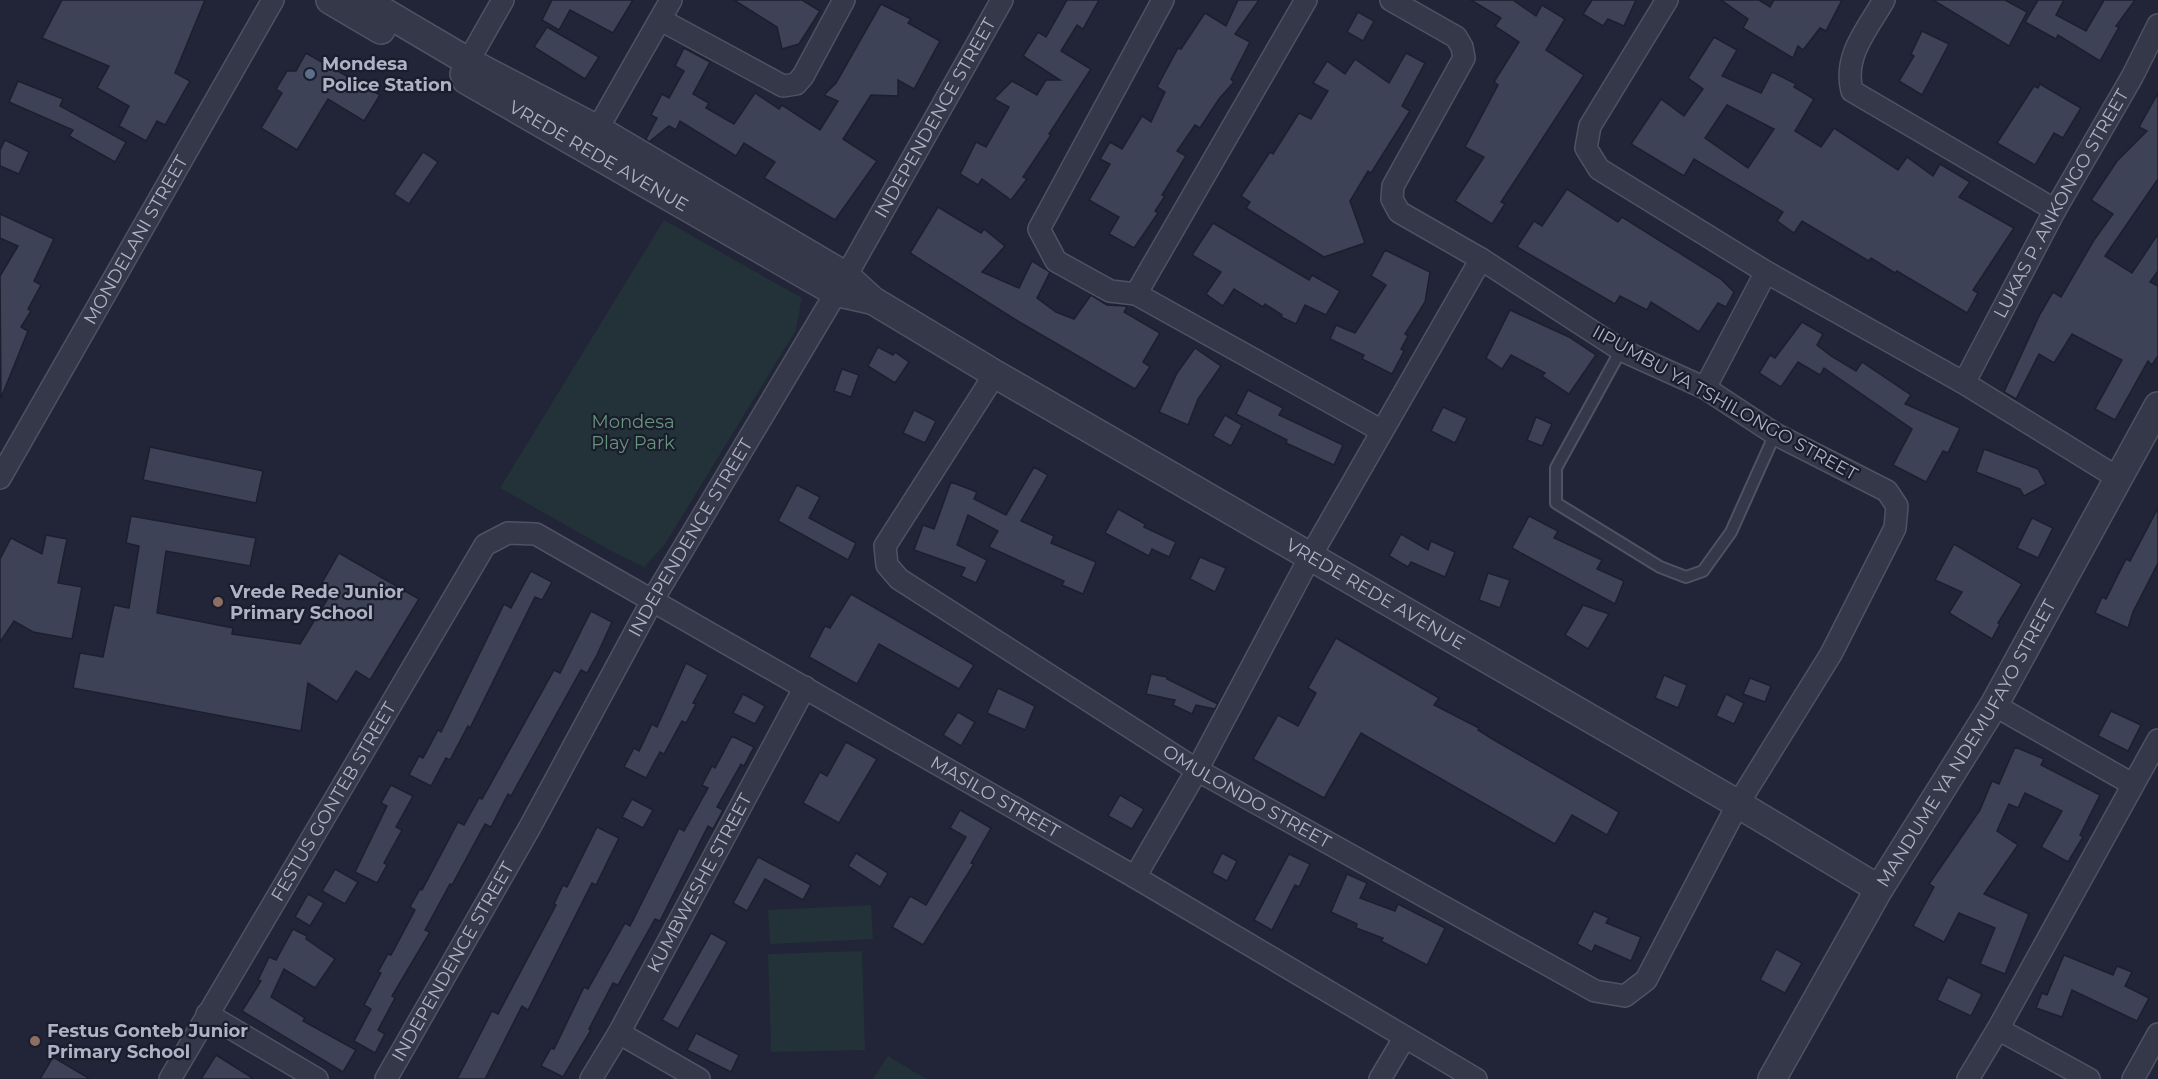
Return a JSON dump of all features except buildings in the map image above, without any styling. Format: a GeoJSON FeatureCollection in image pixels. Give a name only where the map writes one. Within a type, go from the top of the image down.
{"type":"FeatureCollection","features":[{"type":"Feature","properties":{"kind":"street","name":"MONDELANI STREET"},"geometry":{"type":"LineString","coordinates":[[0,478],[273,0]]}},
{"type":"Feature","properties":{"kind":"street","name":"VREDE REDE AVENUE"},"geometry":{"type":"LineString","coordinates":[[330,0],[592,138],[1738,804],[1879,889]]}},
{"type":"Feature","properties":{"kind":"street","name":"VREDE REDE AVENUE"},"geometry":{"type":"LineString","coordinates":[[364,0],[464,69]]}},
{"type":"Feature","properties":{"kind":"street"},"geometry":{"type":"LineString","coordinates":[[464,69],[503,0]]}},
{"type":"Feature","properties":{"kind":"street"},"geometry":{"type":"LineString","coordinates":[[592,138],[671,0]]}},
{"type":"Feature","properties":{"kind":"street"},"geometry":{"type":"LineString","coordinates":[[661,20],[783,86],[796,84],[803,76],[844,0]]}},
{"type":"Feature","properties":{"kind":"street","name":"INDEPENDENCE STREET"},"geometry":{"type":"LineString","coordinates":[[386,1079],[530,827],[652,601],[840,284],[1002,0]]}},
{"type":"Feature","properties":{"kind":"street"},"geometry":{"type":"LineString","coordinates":[[1163,0],[1039,229],[1056,261],[1110,291],[1136,294],[1382,431]]}},
{"type":"Feature","properties":{"kind":"street"},"geometry":{"type":"LineString","coordinates":[[1136,294],[1306,0]]}},
{"type":"Feature","properties":{"kind":"street","name":"IIPUMBU YA TSHILONGO STREET"},"geometry":{"type":"LineString","coordinates":[[1391,0],[1456,37],[1462,47],[1464,58],[1393,186],[1392,200],[1399,212],[1481,259],[1621,350],[1705,388],[1775,434],[1887,491],[1898,506],[1895,528],[1831,654],[1738,804]]}},
{"type":"Feature","properties":{"kind":"street"},"geometry":{"type":"LineString","coordinates":[[1668,0],[1590,126],[1586,148],[1599,169],[1766,272],[1964,383],[2118,478]]}},
{"type":"Feature","properties":{"kind":"street"},"geometry":{"type":"LineString","coordinates":[[1884,0],[1850,61],[1848,76],[1852,91],[2055,210]]}},
{"type":"Feature","properties":{"kind":"street","name":"LUKAS P. ANKONGO STREET"},"geometry":{"type":"LineString","coordinates":[[1964,383],[2055,210],[2132,77],[2158,25]]}},
{"type":"Feature","properties":{"kind":"street"},"geometry":{"type":"LineString","coordinates":[[1135,877],[1197,770],[1310,556],[1481,259]]}},
{"type":"Feature","properties":{"kind":"street"},"geometry":{"type":"LineString","coordinates":[[1705,388],[1766,272]]}},
{"type":"Feature","properties":{"kind":"street","name":"OMULONDO STREET"},"geometry":{"type":"LineString","coordinates":[[995,374],[885,546],[887,565],[899,579],[1197,770],[1595,991],[1625,996],[1646,980],[1738,804]]}},
{"type":"Feature","properties":{"kind":"street","name":"MANDUME YA NDEMUFAYO STREET"},"geometry":{"type":"LineString","coordinates":[[1772,1079],[1879,889],[1994,705],[2158,406]]}},
{"type":"Feature","properties":{"kind":"street","name":"MASILO STREET"},"geometry":{"type":"LineString","coordinates":[[508,533],[536,534],[1135,877],[1476,1079]]}},
{"type":"Feature","properties":{"kind":"street","name":"FESTUS GONTEB STREET"},"geometry":{"type":"LineString","coordinates":[[170,1079],[486,545],[508,533]]}},
{"type":"Feature","properties":{"kind":"street","name":"KUMBWESHE STREET"},"geometry":{"type":"LineString","coordinates":[[591,1079],[620,1033],[805,687]]}},
{"type":"Feature","properties":{"kind":"street"},"geometry":{"type":"LineString","coordinates":[[1994,705],[2132,784]]}},
{"type":"Feature","properties":{"kind":"street"},"geometry":{"type":"LineString","coordinates":[[1968,1079],[2158,741]]}},
{"type":"Feature","properties":{"kind":"street"},"geometry":{"type":"LineString","coordinates":[[207,1014],[317,1079]]}},
{"type":"Feature","properties":{"kind":"street"},"geometry":{"type":"LineString","coordinates":[[1998,1029],[2089,1079]]}},
{"type":"Feature","properties":{"kind":"street"},"geometry":{"type":"LineString","coordinates":[[620,1033],[699,1079]]}},
{"type":"Feature","properties":{"kind":"street"},"geometry":{"type":"LineString","coordinates":[[2133,1079],[2158,1034]]}},
{"type":"Feature","properties":{"kind":"street"},"geometry":{"type":"LineString","coordinates":[[1380,1079],[1405,1037]]}},
{"type":"Feature","properties":{"kind":"lane"},"geometry":{"type":"LineString","coordinates":[[1621,350],[1556,468],[1556,503],[1660,567],[1686,577],[1703,571],[1731,532],[1775,434]]}},
{"type":"Feature","properties":{"kind":"green space","name":"Mondesa Play Park"},"geometry":{"type":"Polygon","coordinates":[[[664,220],[802,298],[796,330],[665,544],[644,567],[500,488],[664,220]]]}},
{"type":"Feature","properties":{"kind":"green space"},"geometry":{"type":"Polygon","coordinates":[[[871,905],[873,939],[770,944],[768,910],[871,905]]]}},
{"type":"Feature","properties":{"kind":"green space"},"geometry":{"type":"Polygon","coordinates":[[[862,951],[865,1050],[771,1052],[768,954],[862,951]]]}},
{"type":"Feature","properties":{"kind":"green space"},"geometry":{"type":"Polygon","coordinates":[[[888,1056],[926,1079],[873,1079],[888,1056]]]}},
{"type":"Feature","properties":{"kind":"place","name":"Mondesa Police Station"},"geometry":{"type":"Point","coordinates":[310,74]}},
{"type":"Feature","properties":{"kind":"place","name":"Vrede Rede Junior Primary School"},"geometry":{"type":"Point","coordinates":[218,602]}},
{"type":"Feature","properties":{"kind":"place","name":"Festus Gonteb Junior Primary School"},"geometry":{"type":"Point","coordinates":[35,1041]}}]}
